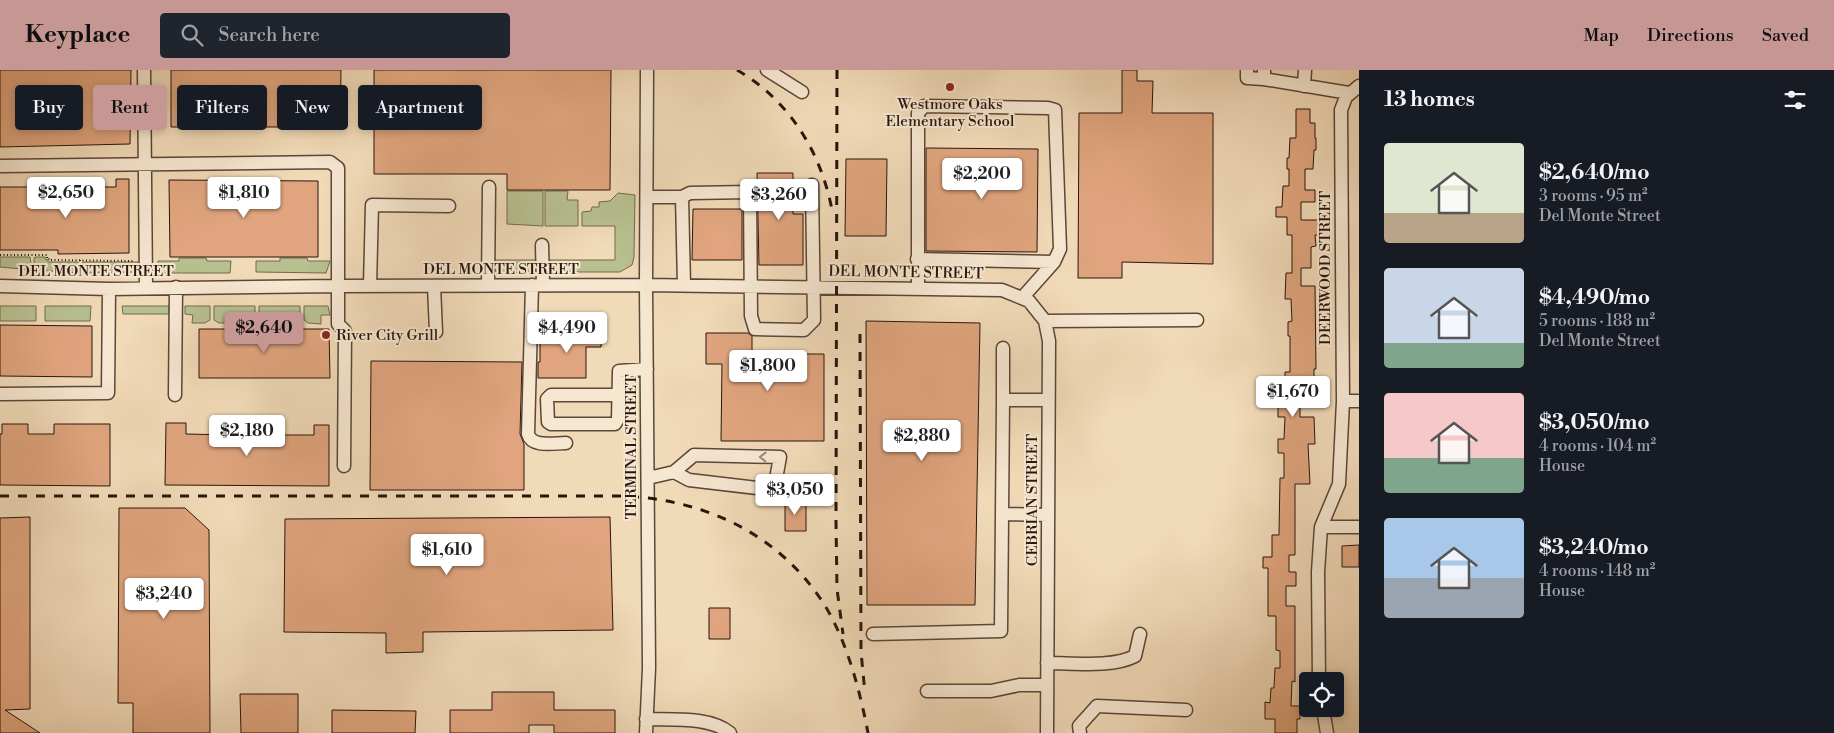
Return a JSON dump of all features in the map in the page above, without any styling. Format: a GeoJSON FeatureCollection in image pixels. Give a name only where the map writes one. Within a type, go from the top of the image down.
{"type":"FeatureCollection","features":[{"type":"Feature","properties":{"kind":"street"},"geometry":{"type":"LineString","coordinates":[[144,70],[146,288]]}},
{"type":"Feature","properties":{"kind":"street","name":"TERMINAL STREET"},"geometry":{"type":"LineString","coordinates":[[646,733],[649,668],[646,285],[647,70]]}},
{"type":"Feature","properties":{"kind":"street"},"geometry":{"type":"LineString","coordinates":[[767,70],[802,92]]}},
{"type":"Feature","properties":{"kind":"street"},"geometry":{"type":"LineString","coordinates":[[1247,70],[1247,78],[1264,74],[1304,86],[1354,89]]}},
{"type":"Feature","properties":{"kind":"street"},"geometry":{"type":"LineString","coordinates":[[1304,86],[1305,70]]}},
{"type":"Feature","properties":{"kind":"street","name":"DEERWOOD STREET"},"geometry":{"type":"LineString","coordinates":[[1318,672],[1318,572],[1321,527],[1339,484],[1343,401],[1341,110],[1342,104],[1354,89]]}},
{"type":"Feature","properties":{"kind":"street"},"geometry":{"type":"LineString","coordinates":[[918,289],[918,113],[924,106],[1048,108],[1055,110],[1060,250],[1054,262],[1022,298]]}},
{"type":"Feature","properties":{"kind":"street"},"geometry":{"type":"LineString","coordinates":[[0,166],[330,162],[338,168],[338,324],[345,331],[344,466]]}},
{"type":"Feature","properties":{"kind":"street"},"geometry":{"type":"LineString","coordinates":[[646,197],[682,197],[690,193],[750,192],[751,316],[755,330],[804,330],[814,320],[812,185]]}},
{"type":"Feature","properties":{"kind":"street"},"geometry":{"type":"LineString","coordinates":[[488,285],[489,187]]}},
{"type":"Feature","properties":{"kind":"street"},"geometry":{"type":"LineString","coordinates":[[682,197],[684,285]]}},
{"type":"Feature","properties":{"kind":"street"},"geometry":{"type":"LineString","coordinates":[[370,286],[372,205],[449,206]]}},
{"type":"Feature","properties":{"kind":"street"},"geometry":{"type":"LineString","coordinates":[[542,245],[537,285],[528,434],[529,439],[535,443],[566,443]]}},
{"type":"Feature","properties":{"kind":"street"},"geometry":{"type":"LineString","coordinates":[[917,259],[1054,262]]}},
{"type":"Feature","properties":{"kind":"street","name":"DEL MONTE STREET"},"geometry":{"type":"LineString","coordinates":[[0,286],[110,289],[176,287],[684,285],[1002,290]]}},
{"type":"Feature","properties":{"kind":"street"},"geometry":{"type":"LineString","coordinates":[[434,286],[436,332]]}},
{"type":"Feature","properties":{"kind":"street"},"geometry":{"type":"LineString","coordinates":[[175,395],[176,287]]}},
{"type":"Feature","properties":{"kind":"street"},"geometry":{"type":"LineString","coordinates":[[0,394],[108,393],[110,289]]}},
{"type":"Feature","properties":{"kind":"street","name":"CEBRIAN STREET"},"geometry":{"type":"LineString","coordinates":[[1002,290],[1029,301],[1045,321],[1049,341],[1047,733]]}},
{"type":"Feature","properties":{"kind":"street"},"geometry":{"type":"LineString","coordinates":[[1045,321],[1196,320]]}},
{"type":"Feature","properties":{"kind":"street"},"geometry":{"type":"LineString","coordinates":[[873,634],[1001,631],[1003,348]]}},
{"type":"Feature","properties":{"kind":"street"},"geometry":{"type":"LineString","coordinates":[[618,395],[551,395],[548,399],[548,422],[550,424],[615,424],[618,419],[619,371],[647,370]]}},
{"type":"Feature","properties":{"kind":"street"},"geometry":{"type":"LineString","coordinates":[[1003,400],[1048,400]]}},
{"type":"Feature","properties":{"kind":"street"},"geometry":{"type":"LineString","coordinates":[[1343,401],[1359,401]]}},
{"type":"Feature","properties":{"kind":"street"},"geometry":{"type":"LineString","coordinates":[[648,478],[674,472],[694,455],[780,457],[774,490],[689,480],[674,472]]}},
{"type":"Feature","properties":{"kind":"street"},"geometry":{"type":"LineString","coordinates":[[1002,514],[1048,515]]}},
{"type":"Feature","properties":{"kind":"street"},"geometry":{"type":"LineString","coordinates":[[1321,527],[1359,526]]}},
{"type":"Feature","properties":{"kind":"street"},"geometry":{"type":"LineString","coordinates":[[1047,663],[1125,661],[1136,656],[1140,634]]}},
{"type":"Feature","properties":{"kind":"street"},"geometry":{"type":"LineString","coordinates":[[927,691],[991,691],[1019,685],[1047,684]]}},
{"type":"Feature","properties":{"kind":"street"},"geometry":{"type":"LineString","coordinates":[[1080,733],[1079,726],[1097,706],[1186,710]]}},
{"type":"Feature","properties":{"kind":"street"},"geometry":{"type":"LineString","coordinates":[[1324,717],[1327,733]]}},
{"type":"Feature","properties":{"kind":"street"},"geometry":{"type":"LineString","coordinates":[[646,720],[694,721],[724,731]]}},
{"type":"Feature","properties":{"kind":"path"},"geometry":{"type":"LineString","coordinates":[[0,255],[47,256],[46,258],[50,258],[50,260],[138,261]]}},
{"type":"Feature","properties":{"kind":"path"},"geometry":{"type":"LineString","coordinates":[[80,260],[80,272]]}},
{"type":"Feature","properties":{"kind":"green space"},"geometry":{"type":"Polygon","coordinates":[[[507,191],[543,191],[543,226],[507,224],[507,191]]]}},
{"type":"Feature","properties":{"kind":"green space"},"geometry":{"type":"Polygon","coordinates":[[[545,191],[568,191],[567,200],[578,200],[578,226],[545,226],[545,191]]]}},
{"type":"Feature","properties":{"kind":"green space"},"geometry":{"type":"Polygon","coordinates":[[[618,193],[635,195],[634,257],[632,265],[620,272],[551,272],[550,260],[615,260],[615,226],[582,226],[582,212],[591,211],[592,207],[599,207],[599,202],[610,201],[618,193]]]}},
{"type":"Feature","properties":{"kind":"green space"},"geometry":{"type":"Polygon","coordinates":[[[0,257],[30,257],[32,270],[0,267],[0,257]]]}},
{"type":"Feature","properties":{"kind":"green space"},"geometry":{"type":"Polygon","coordinates":[[[35,257],[45,257],[48,262],[78,262],[80,273],[34,270],[35,257]]]}},
{"type":"Feature","properties":{"kind":"green space"},"geometry":{"type":"Polygon","coordinates":[[[179,258],[206,258],[207,261],[231,261],[230,273],[159,273],[158,261],[179,261],[179,258]]]}},
{"type":"Feature","properties":{"kind":"green space"},"geometry":{"type":"Polygon","coordinates":[[[280,258],[307,258],[308,261],[330,261],[326,273],[256,272],[256,261],[280,261],[280,258]]]}},
{"type":"Feature","properties":{"kind":"green space"},"geometry":{"type":"Polygon","coordinates":[[[494,260],[536,260],[535,272],[494,273],[494,260]]]}},
{"type":"Feature","properties":{"kind":"green space"},"geometry":{"type":"Polygon","coordinates":[[[83,262],[138,262],[136,272],[82,273],[83,262]]]}},
{"type":"Feature","properties":{"kind":"green space"},"geometry":{"type":"Polygon","coordinates":[[[0,306],[36,306],[36,321],[0,321],[0,306]]]}},
{"type":"Feature","properties":{"kind":"green space"},"geometry":{"type":"Polygon","coordinates":[[[45,306],[91,306],[90,321],[45,321],[45,306]]]}},
{"type":"Feature","properties":{"kind":"green space"},"geometry":{"type":"Polygon","coordinates":[[[122,306],[169,306],[169,314],[123,314],[122,306]]]}},
{"type":"Feature","properties":{"kind":"green space"},"geometry":{"type":"Polygon","coordinates":[[[185,306],[210,306],[210,320],[205,323],[192,323],[193,315],[185,314],[185,306]]]}},
{"type":"Feature","properties":{"kind":"green space"},"geometry":{"type":"Polygon","coordinates":[[[214,306],[255,306],[255,320],[251,323],[219,323],[214,320],[214,306]]]}},
{"type":"Feature","properties":{"kind":"green space"},"geometry":{"type":"Polygon","coordinates":[[[259,306],[300,306],[300,320],[295,323],[263,323],[259,321],[259,306]]]}},
{"type":"Feature","properties":{"kind":"green space"},"geometry":{"type":"Polygon","coordinates":[[[304,306],[328,306],[330,315],[321,315],[321,324],[308,323],[304,320],[304,306]]]}},
{"type":"Feature","properties":{"kind":"building"},"geometry":{"type":"Polygon","coordinates":[[[0,70],[131,70],[131,85],[93,85],[93,130],[130,130],[130,144],[0,147],[0,70]]]}},
{"type":"Feature","properties":{"kind":"building"},"geometry":{"type":"Polygon","coordinates":[[[171,70],[341,70],[341,85],[277,85],[277,127],[267,127],[267,85],[177,85],[177,127],[171,127],[171,70]]]}},
{"type":"Feature","properties":{"kind":"building"},"geometry":{"type":"Polygon","coordinates":[[[374,70],[611,70],[610,190],[507,190],[507,174],[374,174],[374,130],[482,130],[482,85],[374,85],[374,70]]]}},
{"type":"Feature","properties":{"kind":"building"},"geometry":{"type":"Polygon","coordinates":[[[1122,70],[1137,70],[1137,81],[1153,81],[1152,113],[1213,113],[1213,264],[1122,262],[1122,278],[1078,278],[1079,113],[1122,113],[1122,70]]]}},
{"type":"Feature","properties":{"kind":"building"},"geometry":{"type":"Polygon","coordinates":[[[1296,109],[1310,109],[1310,123],[1315,123],[1316,150],[1314,150],[1313,169],[1305,169],[1305,190],[1315,190],[1315,202],[1301,202],[1301,220],[1318,220],[1318,235],[1315,235],[1316,246],[1311,247],[1311,268],[1301,268],[1301,286],[1315,286],[1316,369],[1314,369],[1314,387],[1304,388],[1304,400],[1300,400],[1300,417],[1314,417],[1315,444],[1308,444],[1310,484],[1295,484],[1295,555],[1289,555],[1289,572],[1296,572],[1296,586],[1286,586],[1286,606],[1295,606],[1295,682],[1292,681],[1291,706],[1299,706],[1300,719],[1297,719],[1297,733],[1275,733],[1275,719],[1265,719],[1265,702],[1270,703],[1271,688],[1274,688],[1275,668],[1280,668],[1280,651],[1276,650],[1276,616],[1268,616],[1268,568],[1263,568],[1263,557],[1272,557],[1272,535],[1279,535],[1280,478],[1284,478],[1284,453],[1278,453],[1278,439],[1284,439],[1285,417],[1278,417],[1278,399],[1275,399],[1276,388],[1285,388],[1285,372],[1290,372],[1288,322],[1292,321],[1291,299],[1285,299],[1286,273],[1292,273],[1292,235],[1287,235],[1287,217],[1276,217],[1276,207],[1282,207],[1283,186],[1289,186],[1287,158],[1289,158],[1290,138],[1296,138],[1296,109]]]}},
{"type":"Feature","properties":{"kind":"building"},"geometry":{"type":"Polygon","coordinates":[[[926,148],[1038,149],[1037,252],[926,251],[926,148]]]}},
{"type":"Feature","properties":{"kind":"building"},"geometry":{"type":"Polygon","coordinates":[[[846,159],[887,159],[886,236],[845,236],[846,159]]]}},
{"type":"Feature","properties":{"kind":"building"},"geometry":{"type":"Polygon","coordinates":[[[757,173],[793,173],[793,214],[803,214],[803,265],[759,265],[757,173]]]}},
{"type":"Feature","properties":{"kind":"building"},"geometry":{"type":"Polygon","coordinates":[[[116,179],[129,179],[129,253],[58,254],[58,250],[0,250],[0,187],[116,187],[116,179]]]}},
{"type":"Feature","properties":{"kind":"building"},"geometry":{"type":"Polygon","coordinates":[[[169,180],[318,181],[318,257],[170,257],[169,180]]]}},
{"type":"Feature","properties":{"kind":"building"},"geometry":{"type":"Polygon","coordinates":[[[693,209],[742,209],[742,260],[692,260],[693,209]]]}},
{"type":"Feature","properties":{"kind":"building"},"geometry":{"type":"Polygon","coordinates":[[[866,321],[980,323],[975,605],[867,605],[866,321]]]}},
{"type":"Feature","properties":{"kind":"building"},"geometry":{"type":"Polygon","coordinates":[[[0,325],[92,326],[92,377],[0,376],[0,325]]]}},
{"type":"Feature","properties":{"kind":"building"},"geometry":{"type":"Polygon","coordinates":[[[581,327],[602,327],[601,347],[586,347],[586,378],[538,378],[540,337],[581,337],[581,327]]]}},
{"type":"Feature","properties":{"kind":"building"},"geometry":{"type":"Polygon","coordinates":[[[199,329],[329,329],[330,378],[199,378],[199,329]]]}},
{"type":"Feature","properties":{"kind":"building"},"geometry":{"type":"Polygon","coordinates":[[[706,333],[748,333],[752,336],[752,354],[824,354],[824,441],[721,441],[722,364],[706,364],[706,333]]]}},
{"type":"Feature","properties":{"kind":"building"},"geometry":{"type":"Polygon","coordinates":[[[371,361],[522,362],[520,434],[524,444],[524,490],[370,490],[371,361]]]}},
{"type":"Feature","properties":{"kind":"building"},"geometry":{"type":"Polygon","coordinates":[[[166,423],[186,423],[186,434],[231,435],[231,424],[272,424],[272,435],[314,435],[314,425],[329,425],[329,486],[165,485],[166,423]]]}},
{"type":"Feature","properties":{"kind":"building"},"geometry":{"type":"Polygon","coordinates":[[[2,424],[28,424],[28,434],[54,434],[54,424],[110,424],[110,486],[0,485],[0,434],[2,434],[2,424]]]}},
{"type":"Feature","properties":{"kind":"building"},"geometry":{"type":"Polygon","coordinates":[[[785,500],[806,500],[806,531],[785,531],[785,500]]]}},
{"type":"Feature","properties":{"kind":"building"},"geometry":{"type":"Polygon","coordinates":[[[119,508],[185,508],[209,530],[210,733],[133,733],[133,703],[118,703],[119,508]]]}},
{"type":"Feature","properties":{"kind":"building"},"geometry":{"type":"Polygon","coordinates":[[[30,517],[30,709],[5,710],[40,733],[0,733],[0,518],[30,517]]]}},
{"type":"Feature","properties":{"kind":"building"},"geometry":{"type":"Polygon","coordinates":[[[610,517],[613,630],[423,632],[423,652],[386,653],[386,633],[284,632],[285,519],[610,517]]]}},
{"type":"Feature","properties":{"kind":"building"},"geometry":{"type":"Polygon","coordinates":[[[1359,545],[1359,567],[1342,567],[1342,546],[1359,545]]]}},
{"type":"Feature","properties":{"kind":"building"},"geometry":{"type":"Polygon","coordinates":[[[709,608],[730,608],[730,639],[709,639],[709,608]]]}},
{"type":"Feature","properties":{"kind":"building"},"geometry":{"type":"Polygon","coordinates":[[[492,692],[554,692],[554,710],[615,710],[615,733],[554,733],[554,725],[529,725],[529,733],[450,733],[450,710],[492,710],[492,692]]]}},
{"type":"Feature","properties":{"kind":"building"},"geometry":{"type":"Polygon","coordinates":[[[240,694],[298,694],[298,733],[241,733],[240,694]]]}},
{"type":"Feature","properties":{"kind":"building"},"geometry":{"type":"Polygon","coordinates":[[[332,710],[416,711],[415,733],[332,733],[332,710]]]}},
{"type":"Feature","properties":{"kind":"railway"},"geometry":{"type":"LineString","coordinates":[[737,70],[756,82],[772,96],[800,129],[820,168],[832,210]]}},
{"type":"Feature","properties":{"kind":"railway"},"geometry":{"type":"LineString","coordinates":[[837,70],[836,522],[837,589],[843,634]]}},
{"type":"Feature","properties":{"kind":"railway"},"geometry":{"type":"LineString","coordinates":[[860,334],[861,652],[865,693]]}},
{"type":"Feature","properties":{"kind":"railway"},"geometry":{"type":"LineString","coordinates":[[0,496],[621,496],[681,504],[736,524],[761,539],[785,558],[805,579],[824,604],[846,650],[857,683],[868,733]]}},
{"type":"Feature","properties":{"kind":"place","name":"Westmore Oaks Elementary School"},"geometry":{"type":"Point","coordinates":[950,87]}},
{"type":"Feature","properties":{"kind":"place","name":"River City Grill"},"geometry":{"type":"Point","coordinates":[326,335]}}]}
